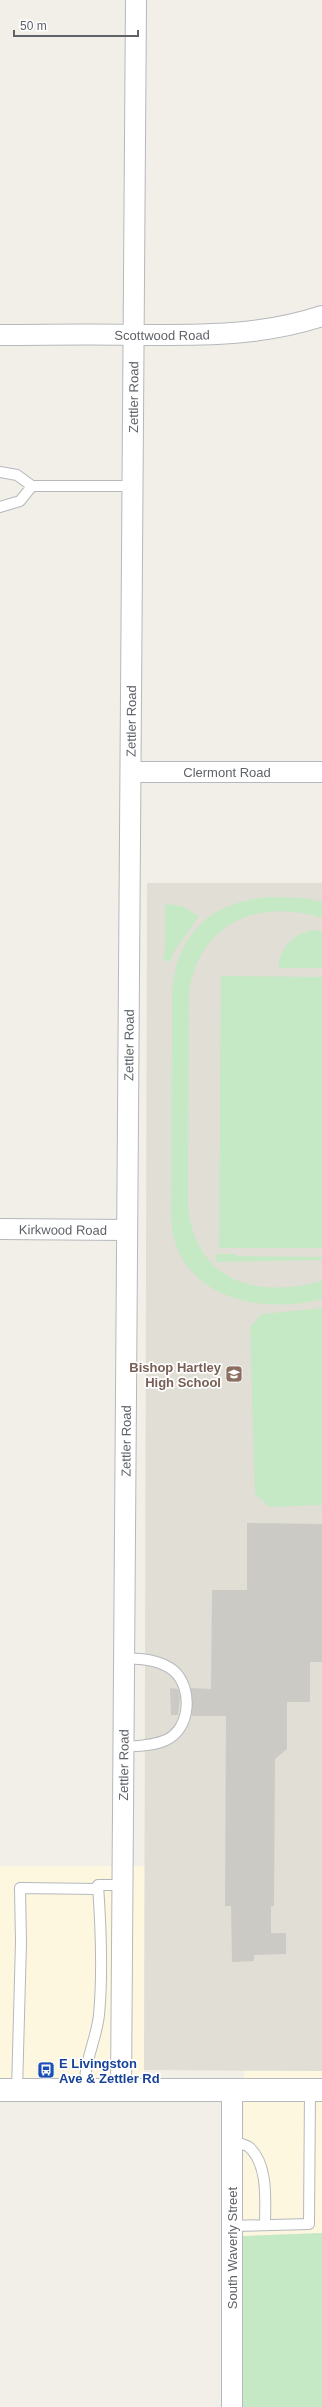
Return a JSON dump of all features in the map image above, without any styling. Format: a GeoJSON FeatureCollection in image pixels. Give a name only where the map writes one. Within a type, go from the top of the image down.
{"type":"FeatureCollection","features":[{"type":"Feature","properties":{"kind":"main road"},"geometry":{"type":"LineString","coordinates":[[9,2090],[316,2090]]}},
{"type":"Feature","properties":{"kind":"street","name":"Zettler Road"},"geometry":{"type":"LineString","coordinates":[[121,2090],[136,0]]}},
{"type":"Feature","properties":{"kind":"street","name":"Scottwood Road"},"geometry":{"type":"LineString","coordinates":[[0,335],[204,336],[241,334],[279,328],[322,316]]}},
{"type":"Feature","properties":{"kind":"street","name":"Clermont Road"},"geometry":{"type":"LineString","coordinates":[[131,772],[322,772]]}},
{"type":"Feature","properties":{"kind":"street","name":"Kirkwood Road"},"geometry":{"type":"LineString","coordinates":[[0,1229],[127,1230]]}},
{"type":"Feature","properties":{"kind":"street","name":"South Waverly Street"},"geometry":{"type":"LineString","coordinates":[[232,2090],[232,2407]]}},
{"type":"Feature","properties":{"kind":"lane"},"geometry":{"type":"LineString","coordinates":[[0,472],[17,475],[32,486],[133,486]]}},
{"type":"Feature","properties":{"kind":"lane"},"geometry":{"type":"LineString","coordinates":[[0,507],[20,501],[32,486]]}},
{"type":"Feature","properties":{"kind":"lane"},"geometry":{"type":"LineString","coordinates":[[123,1747],[167,1740],[184,1721],[187,1707],[185,1688],[174,1671],[151,1660],[124,1658]]}},
{"type":"Feature","properties":{"kind":"lane"},"geometry":{"type":"LineString","coordinates":[[85,2090],[85,2071],[98,2016],[100,1991],[98,1885],[122,1885]]}},
{"type":"Feature","properties":{"kind":"lane"},"geometry":{"type":"LineString","coordinates":[[9,2090],[21,1950],[20,1888],[98,1889]]}},
{"type":"Feature","properties":{"kind":"lane"},"geometry":{"type":"LineString","coordinates":[[232,2226],[309,2224],[316,2090]]}},
{"type":"Feature","properties":{"kind":"lane"},"geometry":{"type":"LineString","coordinates":[[232,2141],[249,2147],[257,2157],[263,2175],[266,2225]]}},
{"type":"Feature","properties":{"kind":"shaded area","name":"Bishop Hartley High School"},"geometry":{"type":"Polygon","coordinates":[[[147,883],[322,883],[322,2071],[144,2070],[147,883]]]}},
{"type":"Feature","properties":{"kind":"shaded area"},"geometry":{"type":"Polygon","coordinates":[[[0,1866],[145,1866],[143,2092],[0,2091],[0,1866]]]}},
{"type":"Feature","properties":{"kind":"shaded area"},"geometry":{"type":"Polygon","coordinates":[[[244,2071],[322,2071],[322,2233],[243,2236],[244,2071]]]}},
{"type":"Feature","properties":{"kind":"green space"},"geometry":{"type":"Polygon","coordinates":[[[270,897],[303,898],[322,902],[322,918],[298,913],[275,911],[254,915],[235,922],[218,933],[205,949],[195,970],[189,994],[188,1206],[193,1232],[203,1252],[217,1268],[233,1279],[253,1285],[274,1288],[298,1286],[322,1281],[322,1299],[297,1304],[272,1304],[247,1301],[224,1294],[203,1282],[187,1266],[176,1244],[171,1217],[172,994],[175,973],[181,954],[189,938],[200,924],[214,914],[230,906],[249,900],[270,897]]]}},
{"type":"Feature","properties":{"kind":"green space"},"geometry":{"type":"Polygon","coordinates":[[[165,904],[182,906],[199,916],[173,953],[170,962],[163,959],[165,951],[165,904]]]}},
{"type":"Feature","properties":{"kind":"green space"},"geometry":{"type":"Polygon","coordinates":[[[314,930],[322,931],[322,968],[278,968],[282,954],[289,943],[294,938],[314,930]]]}},
{"type":"Feature","properties":{"kind":"green space"},"geometry":{"type":"Polygon","coordinates":[[[221,976],[322,977],[322,1248],[219,1248],[221,976]]]}},
{"type":"Feature","properties":{"kind":"green space"},"geometry":{"type":"Polygon","coordinates":[[[216,1254],[236,1254],[236,1256],[322,1257],[322,1260],[216,1262],[216,1254]]]}},
{"type":"Feature","properties":{"kind":"green space"},"geometry":{"type":"Polygon","coordinates":[[[322,1308],[322,1505],[270,1507],[255,1494],[250,1327],[262,1314],[322,1308]]]}},
{"type":"Feature","properties":{"kind":"green space"},"geometry":{"type":"Polygon","coordinates":[[[322,2233],[322,2407],[241,2407],[243,2236],[322,2233]]]}},
{"type":"Feature","properties":{"kind":"building"},"geometry":{"type":"Polygon","coordinates":[[[247,1523],[322,1524],[322,1662],[310,1662],[310,1702],[287,1702],[287,1749],[275,1759],[274,1906],[271,1906],[271,1933],[286,1933],[286,1954],[254,1955],[254,1961],[232,1962],[231,1906],[225,1906],[226,1716],[192,1716],[191,1688],[211,1689],[212,1590],[247,1590],[247,1523]]]}},
{"type":"Feature","properties":{"kind":"building"},"geometry":{"type":"Polygon","coordinates":[[[170,1688],[178,1689],[180,1698],[178,1715],[171,1715],[170,1688]]]}},
{"type":"Feature","properties":{"kind":"place","name":"Bishop Hartley High School"},"geometry":{"type":"Point","coordinates":[234,1374]}},
{"type":"Feature","properties":{"kind":"place","name":"E Livingston Ave & Zettler Rd"},"geometry":{"type":"Point","coordinates":[46,2070]}}]}
